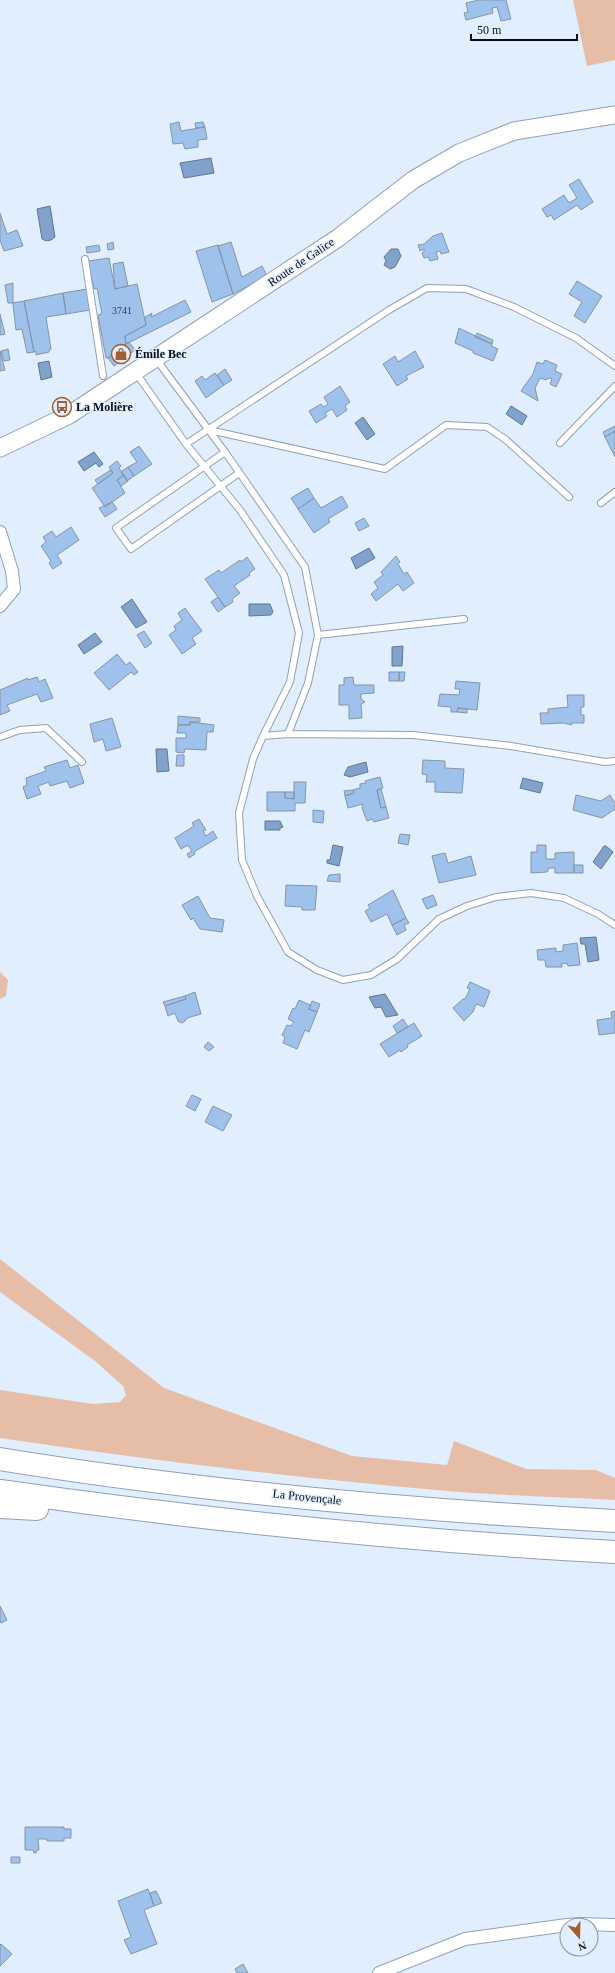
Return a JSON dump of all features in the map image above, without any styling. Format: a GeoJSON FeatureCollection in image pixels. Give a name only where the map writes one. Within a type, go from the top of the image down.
{"type":"FeatureCollection","features":[{"type":"Feature","properties":{"kind":"highway","name":"La Provençale"},"geometry":{"type":"LineString","coordinates":[[0,1459],[328,1500],[432,1509],[615,1521]]}},
{"type":"Feature","properties":{"kind":"highway"},"geometry":{"type":"LineString","coordinates":[[0,1491],[225,1520],[436,1540],[615,1552]]}},
{"type":"Feature","properties":{"kind":"highway"},"geometry":{"type":"LineString","coordinates":[[0,1507],[225,1520]]}},
{"type":"Feature","properties":{"kind":"main road","name":"Route de Galice"},"geometry":{"type":"LineString","coordinates":[[0,448],[69,415],[338,238],[413,180],[459,153],[514,131],[615,115]]}},
{"type":"Feature","properties":{"kind":"street"},"geometry":{"type":"LineString","coordinates":[[0,532],[12,571],[14,589],[0,606]]}},
{"type":"Feature","properties":{"kind":"street"},"geometry":{"type":"LineString","coordinates":[[599,1925],[615,1925]]}},
{"type":"Feature","properties":{"kind":"street"},"geometry":{"type":"LineString","coordinates":[[379,1973],[464,1939],[559,1926]]}},
{"type":"Feature","properties":{"kind":"lane"},"geometry":{"type":"LineString","coordinates":[[85,259],[103,376]]}},
{"type":"Feature","properties":{"kind":"lane"},"geometry":{"type":"LineString","coordinates":[[186,444],[389,310],[427,288],[466,289],[514,307],[576,338],[615,366]]}},
{"type":"Feature","properties":{"kind":"lane"},"geometry":{"type":"LineString","coordinates":[[155,357],[225,452],[305,567],[318,635],[308,683],[288,734]]}},
{"type":"Feature","properties":{"kind":"lane"},"geometry":{"type":"LineString","coordinates":[[135,371],[186,444],[240,510],[284,575],[299,633],[290,682],[253,759],[239,813],[242,860],[257,896],[288,952],[317,970],[343,980],[371,975],[397,959],[439,919],[468,906],[496,897],[531,893],[564,898],[598,914],[615,925]]}},
{"type":"Feature","properties":{"kind":"lane"},"geometry":{"type":"LineString","coordinates":[[560,443],[615,386]]}},
{"type":"Feature","properties":{"kind":"lane"},"geometry":{"type":"LineString","coordinates":[[209,430],[385,469],[446,425],[487,427],[505,439],[569,497]]}},
{"type":"Feature","properties":{"kind":"lane"},"geometry":{"type":"LineString","coordinates":[[225,452],[116,528],[131,550],[239,473]]}},
{"type":"Feature","properties":{"kind":"lane"},"geometry":{"type":"LineString","coordinates":[[601,503],[615,492]]}},
{"type":"Feature","properties":{"kind":"lane"},"geometry":{"type":"LineString","coordinates":[[318,635],[464,619]]}},
{"type":"Feature","properties":{"kind":"lane"},"geometry":{"type":"LineString","coordinates":[[0,737],[20,730],[46,728],[82,762]]}},
{"type":"Feature","properties":{"kind":"lane"},"geometry":{"type":"LineString","coordinates":[[263,736],[288,734],[412,735],[511,746],[606,762],[615,761]]}},
{"type":"Feature","properties":{"kind":"shaded area"},"geometry":{"type":"Polygon","coordinates":[[[573,0],[615,0],[615,60],[587,66],[573,0]]]}},
{"type":"Feature","properties":{"kind":"shaded area"},"geometry":{"type":"Polygon","coordinates":[[[0,972],[8,980],[6,996],[0,999],[0,972]]]}},
{"type":"Feature","properties":{"kind":"shaded area"},"geometry":{"type":"Polygon","coordinates":[[[0,1259],[164,1388],[352,1456],[447,1465],[454,1441],[526,1469],[596,1470],[615,1478],[615,1500],[479,1493],[402,1487],[172,1462],[0,1438],[0,1390],[93,1404],[120,1402],[126,1395],[123,1386],[95,1361],[0,1292],[0,1259]]]}},
{"type":"Feature","properties":{"kind":"water"},"geometry":{"type":"Polygon","coordinates":[[[211,158],[214,173],[184,178],[180,163],[211,158]]]}},
{"type":"Feature","properties":{"kind":"water"},"geometry":{"type":"Polygon","coordinates":[[[50,206],[55,237],[47,241],[42,239],[37,209],[50,206]]]}},
{"type":"Feature","properties":{"kind":"water"},"geometry":{"type":"Polygon","coordinates":[[[391,249],[398,249],[401,256],[395,267],[390,269],[384,265],[386,261],[384,257],[391,249]]]}},
{"type":"Feature","properties":{"kind":"water"},"geometry":{"type":"Polygon","coordinates":[[[49,361],[52,377],[41,380],[38,363],[49,361]]]}},
{"type":"Feature","properties":{"kind":"water"},"geometry":{"type":"Polygon","coordinates":[[[511,406],[527,416],[522,425],[506,414],[511,406]]]}},
{"type":"Feature","properties":{"kind":"water"},"geometry":{"type":"Polygon","coordinates":[[[363,417],[375,434],[367,440],[355,423],[363,417]]]}},
{"type":"Feature","properties":{"kind":"water"},"geometry":{"type":"Polygon","coordinates":[[[94,452],[103,464],[99,467],[96,463],[84,471],[78,462],[94,452]]]}},
{"type":"Feature","properties":{"kind":"water"},"geometry":{"type":"Polygon","coordinates":[[[369,548],[375,558],[356,569],[351,558],[369,548]]]}},
{"type":"Feature","properties":{"kind":"water"},"geometry":{"type":"Polygon","coordinates":[[[132,599],[147,622],[136,628],[121,607],[132,599]]]}},
{"type":"Feature","properties":{"kind":"water"},"geometry":{"type":"Polygon","coordinates":[[[249,604],[270,604],[273,612],[271,615],[249,616],[249,604]]]}},
{"type":"Feature","properties":{"kind":"water"},"geometry":{"type":"Polygon","coordinates":[[[95,633],[102,642],[84,654],[78,645],[95,633]]]}},
{"type":"Feature","properties":{"kind":"water"},"geometry":{"type":"Polygon","coordinates":[[[403,646],[402,666],[392,666],[392,647],[403,646]]]}},
{"type":"Feature","properties":{"kind":"water"},"geometry":{"type":"Polygon","coordinates":[[[156,749],[167,749],[169,771],[157,772],[156,749]]]}},
{"type":"Feature","properties":{"kind":"water"},"geometry":{"type":"Polygon","coordinates":[[[366,762],[368,772],[350,777],[344,775],[348,767],[366,762]]]}},
{"type":"Feature","properties":{"kind":"water"},"geometry":{"type":"Polygon","coordinates":[[[523,778],[543,783],[540,793],[520,788],[523,778]]]}},
{"type":"Feature","properties":{"kind":"water"},"geometry":{"type":"Polygon","coordinates":[[[265,821],[280,821],[283,827],[280,828],[280,830],[265,830],[265,821]]]}},
{"type":"Feature","properties":{"kind":"water"},"geometry":{"type":"Polygon","coordinates":[[[333,845],[343,847],[339,866],[327,863],[327,860],[330,860],[333,845]]]}},
{"type":"Feature","properties":{"kind":"water"},"geometry":{"type":"Polygon","coordinates":[[[604,846],[613,852],[601,869],[593,862],[604,846]]]}},
{"type":"Feature","properties":{"kind":"water"},"geometry":{"type":"Polygon","coordinates":[[[596,937],[599,960],[588,962],[585,944],[581,944],[580,938],[596,937]]]}},
{"type":"Feature","properties":{"kind":"water"},"geometry":{"type":"Polygon","coordinates":[[[385,994],[398,1015],[386,1017],[381,1007],[375,1008],[369,997],[385,994]]]}},
{"type":"Feature","properties":{"kind":"building"},"geometry":{"type":"Polygon","coordinates":[[[479,0],[506,0],[511,19],[501,21],[497,7],[492,8],[493,13],[466,20],[464,13],[468,12],[466,3],[479,0]]]}},
{"type":"Feature","properties":{"kind":"building"},"geometry":{"type":"Polygon","coordinates":[[[179,122],[181,131],[205,127],[207,139],[198,140],[198,147],[185,149],[183,143],[173,144],[170,124],[179,122]]]}},
{"type":"Feature","properties":{"kind":"building"},"geometry":{"type":"Polygon","coordinates":[[[203,122],[205,127],[196,128],[195,123],[203,122]]]}},
{"type":"Feature","properties":{"kind":"building"},"geometry":{"type":"Polygon","coordinates":[[[579,179],[593,202],[581,210],[577,205],[554,220],[551,215],[547,217],[542,209],[564,195],[569,203],[577,198],[569,185],[579,179]]]}},
{"type":"Feature","properties":{"kind":"building"},"geometry":{"type":"Polygon","coordinates":[[[0,213],[7,234],[17,230],[23,246],[4,251],[0,240],[0,213]]]}},
{"type":"Feature","properties":{"kind":"building"},"geometry":{"type":"Polygon","coordinates":[[[442,233],[449,252],[441,254],[440,251],[436,252],[438,259],[430,261],[428,257],[424,258],[422,253],[424,252],[424,249],[420,251],[418,245],[424,244],[433,236],[442,233]]]}},
{"type":"Feature","properties":{"kind":"building"},"geometry":{"type":"Polygon","coordinates":[[[113,242],[114,249],[108,250],[107,244],[113,242]]]}},
{"type":"Feature","properties":{"kind":"building"},"geometry":{"type":"Polygon","coordinates":[[[231,242],[242,277],[262,266],[267,276],[233,294],[218,246],[231,242]]]}},
{"type":"Feature","properties":{"kind":"building"},"geometry":{"type":"Polygon","coordinates":[[[99,245],[100,251],[87,253],[86,247],[99,245]]]}},
{"type":"Feature","properties":{"kind":"building"},"geometry":{"type":"Polygon","coordinates":[[[218,245],[233,294],[212,302],[196,251],[218,245]]]}},
{"type":"Feature","properties":{"kind":"building"},"geometry":{"type":"Polygon","coordinates":[[[109,258],[115,289],[137,284],[146,325],[125,336],[126,344],[106,358],[98,315],[102,314],[97,288],[94,289],[88,261],[109,258]]]}},
{"type":"Feature","properties":{"kind":"building"},"geometry":{"type":"Polygon","coordinates":[[[123,262],[128,286],[115,289],[113,264],[123,262]]]}},
{"type":"Feature","properties":{"kind":"building"},"geometry":{"type":"Polygon","coordinates":[[[577,281],[602,296],[585,323],[574,316],[582,302],[569,294],[577,281]]]}},
{"type":"Feature","properties":{"kind":"building"},"geometry":{"type":"Polygon","coordinates":[[[13,283],[13,303],[8,303],[5,285],[13,283]]]}},
{"type":"Feature","properties":{"kind":"building"},"geometry":{"type":"Polygon","coordinates":[[[87,289],[90,310],[66,314],[63,293],[87,289]]]}},
{"type":"Feature","properties":{"kind":"building"},"geometry":{"type":"Polygon","coordinates":[[[63,293],[66,314],[46,317],[51,349],[49,352],[36,355],[36,351],[34,352],[24,301],[63,293]]]}},
{"type":"Feature","properties":{"kind":"building"},"geometry":{"type":"Polygon","coordinates":[[[185,300],[191,312],[126,344],[125,336],[146,325],[145,317],[152,313],[151,317],[185,300]]]}},
{"type":"Feature","properties":{"kind":"building"},"geometry":{"type":"Polygon","coordinates":[[[24,301],[34,352],[27,353],[22,329],[16,330],[13,305],[13,303],[24,301]]]}},
{"type":"Feature","properties":{"kind":"building"},"geometry":{"type":"Polygon","coordinates":[[[0,314],[5,334],[0,335],[0,314]]]}},
{"type":"Feature","properties":{"kind":"building"},"geometry":{"type":"Polygon","coordinates":[[[459,328],[492,344],[491,346],[498,349],[493,361],[473,353],[473,351],[455,343],[459,328]]]}},
{"type":"Feature","properties":{"kind":"building"},"geometry":{"type":"Polygon","coordinates":[[[477,333],[493,340],[492,344],[475,337],[477,333]]]}},
{"type":"Feature","properties":{"kind":"building","name":"Émile Bec"},"geometry":{"type":"Polygon","coordinates":[[[129,342],[135,350],[114,366],[108,358],[129,342]]]}},
{"type":"Feature","properties":{"kind":"building"},"geometry":{"type":"Polygon","coordinates":[[[8,349],[10,360],[4,361],[1,351],[8,349]]]}},
{"type":"Feature","properties":{"kind":"building"},"geometry":{"type":"Polygon","coordinates":[[[0,351],[5,370],[0,371],[0,351]]]}},
{"type":"Feature","properties":{"kind":"building"},"geometry":{"type":"Polygon","coordinates":[[[415,351],[424,367],[406,376],[408,379],[397,386],[383,364],[395,356],[398,362],[415,351]]]}},
{"type":"Feature","properties":{"kind":"building"},"geometry":{"type":"Polygon","coordinates":[[[545,360],[557,365],[555,371],[562,374],[556,387],[550,384],[552,379],[549,378],[546,380],[540,378],[535,388],[538,401],[521,391],[533,374],[537,362],[543,364],[545,360]]]}},
{"type":"Feature","properties":{"kind":"building"},"geometry":{"type":"Polygon","coordinates":[[[225,369],[232,380],[224,385],[217,375],[225,369]]]}},
{"type":"Feature","properties":{"kind":"building"},"geometry":{"type":"Polygon","coordinates":[[[215,373],[224,385],[206,398],[195,381],[202,376],[205,380],[215,373]]]}},
{"type":"Feature","properties":{"kind":"building"},"geometry":{"type":"Polygon","coordinates":[[[340,386],[350,402],[345,406],[347,410],[337,417],[332,409],[325,413],[327,416],[316,423],[309,411],[321,404],[324,407],[328,404],[324,397],[340,386]]]}},
{"type":"Feature","properties":{"kind":"building"},"geometry":{"type":"Polygon","coordinates":[[[615,426],[615,431],[605,437],[603,432],[615,426]]]}},
{"type":"Feature","properties":{"kind":"building"},"geometry":{"type":"Polygon","coordinates":[[[615,431],[615,457],[605,437],[615,431]]]}},
{"type":"Feature","properties":{"kind":"building"},"geometry":{"type":"Polygon","coordinates":[[[139,446],[152,464],[134,476],[128,467],[137,462],[130,452],[139,446]]]}},
{"type":"Feature","properties":{"kind":"building"},"geometry":{"type":"Polygon","coordinates":[[[117,461],[121,466],[119,468],[124,475],[117,480],[125,493],[105,507],[92,488],[113,473],[109,467],[117,461]]]}},
{"type":"Feature","properties":{"kind":"building"},"geometry":{"type":"Polygon","coordinates":[[[128,467],[134,476],[127,481],[121,472],[128,467]]]}},
{"type":"Feature","properties":{"kind":"building"},"geometry":{"type":"Polygon","coordinates":[[[111,470],[113,473],[98,484],[95,480],[111,470]]]}},
{"type":"Feature","properties":{"kind":"building"},"geometry":{"type":"Polygon","coordinates":[[[124,475],[128,481],[121,486],[117,480],[124,475]]]}},
{"type":"Feature","properties":{"kind":"building"},"geometry":{"type":"Polygon","coordinates":[[[308,488],[314,498],[298,509],[291,498],[308,488]]]}},
{"type":"Feature","properties":{"kind":"building"},"geometry":{"type":"Polygon","coordinates":[[[342,496],[348,507],[328,519],[330,522],[314,533],[298,509],[314,498],[321,508],[342,496]]]}},
{"type":"Feature","properties":{"kind":"building"},"geometry":{"type":"Polygon","coordinates":[[[112,502],[117,509],[105,517],[99,508],[112,502]]]}},
{"type":"Feature","properties":{"kind":"building"},"geometry":{"type":"Polygon","coordinates":[[[364,518],[369,526],[359,531],[355,523],[364,518]]]}},
{"type":"Feature","properties":{"kind":"building"},"geometry":{"type":"Polygon","coordinates":[[[71,527],[79,540],[57,555],[62,563],[53,569],[49,563],[51,561],[41,546],[46,542],[43,537],[52,531],[56,537],[71,527]]]}},
{"type":"Feature","properties":{"kind":"building"},"geometry":{"type":"Polygon","coordinates":[[[396,556],[400,562],[398,564],[404,574],[407,572],[414,583],[403,591],[398,584],[376,601],[371,594],[378,588],[374,582],[383,575],[381,572],[396,556]]]}},
{"type":"Feature","properties":{"kind":"building"},"geometry":{"type":"Polygon","coordinates":[[[247,557],[255,569],[249,573],[250,575],[234,586],[240,593],[232,599],[233,602],[225,607],[205,579],[219,570],[221,573],[247,557]]]}},
{"type":"Feature","properties":{"kind":"building"},"geometry":{"type":"Polygon","coordinates":[[[218,597],[225,607],[218,612],[211,602],[218,597]]]}},
{"type":"Feature","properties":{"kind":"building"},"geometry":{"type":"Polygon","coordinates":[[[185,608],[202,631],[192,638],[196,644],[182,654],[169,635],[176,630],[174,626],[182,620],[178,613],[185,608]]]}},
{"type":"Feature","properties":{"kind":"building"},"geometry":{"type":"Polygon","coordinates":[[[144,631],[152,643],[145,648],[137,635],[144,631]]]}},
{"type":"Feature","properties":{"kind":"building"},"geometry":{"type":"Polygon","coordinates":[[[117,654],[126,665],[130,662],[138,672],[134,675],[131,672],[109,690],[94,673],[117,654]]]}},
{"type":"Feature","properties":{"kind":"building"},"geometry":{"type":"Polygon","coordinates":[[[389,672],[399,672],[399,681],[389,681],[389,672]]]}},
{"type":"Feature","properties":{"kind":"building"},"geometry":{"type":"Polygon","coordinates":[[[399,672],[405,672],[404,681],[399,681],[399,672]]]}},
{"type":"Feature","properties":{"kind":"building"},"geometry":{"type":"Polygon","coordinates":[[[37,677],[39,682],[45,679],[53,698],[41,702],[37,694],[7,705],[10,711],[0,715],[0,690],[28,678],[28,680],[37,677]]]}},
{"type":"Feature","properties":{"kind":"building"},"geometry":{"type":"Polygon","coordinates":[[[353,677],[354,685],[374,685],[374,693],[361,694],[361,699],[365,702],[361,704],[362,718],[349,719],[349,705],[339,705],[339,685],[344,685],[344,678],[353,677]]]}},
{"type":"Feature","properties":{"kind":"building"},"geometry":{"type":"Polygon","coordinates":[[[456,681],[480,683],[477,710],[458,708],[457,712],[451,712],[451,707],[438,706],[440,694],[459,695],[460,689],[455,689],[456,681]]]}},
{"type":"Feature","properties":{"kind":"building"},"geometry":{"type":"Polygon","coordinates":[[[567,695],[584,695],[584,707],[581,707],[581,715],[584,715],[584,723],[571,723],[572,725],[563,723],[541,724],[540,713],[548,713],[548,709],[568,707],[567,695]]]}},
{"type":"Feature","properties":{"kind":"building"},"geometry":{"type":"Polygon","coordinates":[[[458,708],[467,709],[467,713],[457,712],[458,708]]]}},
{"type":"Feature","properties":{"kind":"building"},"geometry":{"type":"Polygon","coordinates":[[[178,716],[200,718],[200,722],[190,722],[190,725],[178,725],[178,716]]]}},
{"type":"Feature","properties":{"kind":"building"},"geometry":{"type":"Polygon","coordinates":[[[112,718],[121,747],[106,751],[103,739],[94,742],[90,724],[112,718]]]}},
{"type":"Feature","properties":{"kind":"building"},"geometry":{"type":"Polygon","coordinates":[[[190,722],[214,725],[213,732],[207,732],[206,750],[185,749],[184,753],[176,752],[176,738],[186,738],[186,733],[177,733],[178,725],[190,725],[190,722]]]}},
{"type":"Feature","properties":{"kind":"building"},"geometry":{"type":"Polygon","coordinates":[[[177,755],[184,755],[184,766],[176,766],[177,755]]]}},
{"type":"Feature","properties":{"kind":"building"},"geometry":{"type":"Polygon","coordinates":[[[67,760],[70,768],[78,765],[84,783],[70,788],[67,781],[50,786],[49,782],[38,786],[41,794],[27,799],[23,787],[27,785],[26,778],[46,771],[44,767],[67,760]]]}},
{"type":"Feature","properties":{"kind":"building"},"geometry":{"type":"Polygon","coordinates":[[[423,760],[445,761],[445,768],[464,769],[462,793],[435,792],[435,782],[426,782],[427,775],[422,774],[423,760]]]}},
{"type":"Feature","properties":{"kind":"building"},"geometry":{"type":"Polygon","coordinates":[[[380,777],[383,788],[377,790],[381,808],[386,807],[389,818],[374,822],[372,819],[367,821],[362,808],[363,804],[348,808],[345,796],[354,793],[353,790],[360,788],[360,784],[366,783],[365,781],[380,777]]]}},
{"type":"Feature","properties":{"kind":"building"},"geometry":{"type":"Polygon","coordinates":[[[294,782],[306,782],[305,803],[295,803],[295,811],[267,811],[267,792],[285,792],[285,798],[294,799],[294,782]]]}},
{"type":"Feature","properties":{"kind":"building"},"geometry":{"type":"Polygon","coordinates":[[[381,789],[386,807],[381,808],[377,790],[381,789]]]}},
{"type":"Feature","properties":{"kind":"building"},"geometry":{"type":"Polygon","coordinates":[[[353,790],[354,793],[345,796],[344,791],[353,790]]]}},
{"type":"Feature","properties":{"kind":"building"},"geometry":{"type":"Polygon","coordinates":[[[285,792],[294,792],[294,799],[285,798],[285,792]]]}},
{"type":"Feature","properties":{"kind":"building"},"geometry":{"type":"Polygon","coordinates":[[[576,795],[601,801],[610,795],[615,803],[615,809],[602,818],[573,810],[576,795]]]}},
{"type":"Feature","properties":{"kind":"building"},"geometry":{"type":"Polygon","coordinates":[[[313,810],[324,811],[323,823],[313,822],[313,810]]]}},
{"type":"Feature","properties":{"kind":"building"},"geometry":{"type":"Polygon","coordinates":[[[199,819],[206,830],[203,831],[206,836],[213,831],[217,838],[194,852],[195,854],[189,858],[187,854],[192,851],[188,845],[181,849],[175,838],[194,826],[192,823],[199,819]]]}},
{"type":"Feature","properties":{"kind":"building"},"geometry":{"type":"Polygon","coordinates":[[[400,834],[410,835],[408,845],[398,843],[400,834]]]}},
{"type":"Feature","properties":{"kind":"building"},"geometry":{"type":"Polygon","coordinates":[[[537,845],[546,845],[546,859],[555,859],[555,853],[574,852],[574,873],[555,873],[555,868],[549,868],[547,872],[531,873],[531,852],[537,852],[537,845]]]}},
{"type":"Feature","properties":{"kind":"building"},"geometry":{"type":"Polygon","coordinates":[[[445,853],[448,863],[471,856],[476,875],[439,883],[432,856],[445,853]]]}},
{"type":"Feature","properties":{"kind":"building"},"geometry":{"type":"Polygon","coordinates":[[[574,865],[583,865],[583,873],[574,873],[574,865]]]}},
{"type":"Feature","properties":{"kind":"building"},"geometry":{"type":"Polygon","coordinates":[[[340,874],[340,882],[327,881],[329,875],[340,874]]]}},
{"type":"Feature","properties":{"kind":"building"},"geometry":{"type":"Polygon","coordinates":[[[286,885],[317,886],[315,910],[302,910],[302,907],[285,906],[286,885]]]}},
{"type":"Feature","properties":{"kind":"building"},"geometry":{"type":"Polygon","coordinates":[[[393,890],[406,918],[392,925],[387,914],[371,922],[365,911],[370,908],[368,905],[393,890]]]}},
{"type":"Feature","properties":{"kind":"building"},"geometry":{"type":"Polygon","coordinates":[[[433,895],[437,905],[427,909],[422,899],[433,895]]]}},
{"type":"Feature","properties":{"kind":"building"},"geometry":{"type":"Polygon","coordinates":[[[198,896],[210,918],[224,920],[222,932],[200,929],[193,918],[191,920],[182,905],[198,896]]]}},
{"type":"Feature","properties":{"kind":"building"},"geometry":{"type":"Polygon","coordinates":[[[406,918],[409,923],[404,925],[406,930],[397,935],[392,925],[406,918]]]}},
{"type":"Feature","properties":{"kind":"building"},"geometry":{"type":"Polygon","coordinates":[[[577,943],[580,965],[568,966],[567,963],[561,964],[562,967],[546,967],[545,960],[538,960],[537,950],[556,948],[556,952],[563,951],[563,945],[577,943]]]}},
{"type":"Feature","properties":{"kind":"building"},"geometry":{"type":"Polygon","coordinates":[[[470,982],[490,991],[484,1007],[476,1004],[473,1012],[464,1021],[453,1008],[465,999],[470,989],[467,988],[470,982]]]}},
{"type":"Feature","properties":{"kind":"building"},"geometry":{"type":"Polygon","coordinates":[[[195,992],[201,1014],[187,1018],[182,1023],[178,1021],[175,1013],[168,1016],[165,1006],[186,999],[185,996],[195,992]]]}},
{"type":"Feature","properties":{"kind":"building"},"geometry":{"type":"Polygon","coordinates":[[[185,996],[186,999],[165,1006],[163,1002],[185,996]]]}},
{"type":"Feature","properties":{"kind":"building"},"geometry":{"type":"Polygon","coordinates":[[[299,1000],[310,1005],[309,1009],[317,1012],[309,1032],[305,1030],[297,1049],[283,1043],[285,1037],[282,1035],[287,1025],[291,1026],[294,1022],[288,1019],[299,1000]]]}},
{"type":"Feature","properties":{"kind":"building"},"geometry":{"type":"Polygon","coordinates":[[[312,1001],[320,1004],[317,1012],[309,1009],[312,1001]]]}},
{"type":"Feature","properties":{"kind":"building"},"geometry":{"type":"Polygon","coordinates":[[[615,1011],[615,1033],[599,1035],[597,1020],[612,1018],[611,1012],[615,1011]]]}},
{"type":"Feature","properties":{"kind":"building"},"geometry":{"type":"Polygon","coordinates":[[[403,1019],[408,1027],[397,1033],[393,1026],[403,1019]]]}},
{"type":"Feature","properties":{"kind":"building"},"geometry":{"type":"Polygon","coordinates":[[[414,1023],[422,1036],[407,1045],[408,1047],[401,1052],[400,1050],[389,1057],[380,1044],[414,1023]]]}},
{"type":"Feature","properties":{"kind":"building"},"geometry":{"type":"Polygon","coordinates":[[[208,1042],[214,1047],[209,1051],[204,1047],[208,1042]]]}},
{"type":"Feature","properties":{"kind":"building"},"geometry":{"type":"Polygon","coordinates":[[[192,1095],[201,1099],[195,1111],[186,1106],[192,1095]]]}},
{"type":"Feature","properties":{"kind":"building"},"geometry":{"type":"Polygon","coordinates":[[[213,1106],[232,1115],[223,1131],[205,1122],[213,1106]]]}},
{"type":"Feature","properties":{"kind":"building"},"geometry":{"type":"Polygon","coordinates":[[[0,1606],[7,1620],[1,1623],[0,1621],[0,1606]]]}},
{"type":"Feature","properties":{"kind":"building"},"geometry":{"type":"Polygon","coordinates":[[[25,1827],[64,1827],[64,1829],[71,1829],[71,1838],[64,1838],[64,1841],[47,1841],[47,1839],[38,1839],[39,1850],[34,1853],[33,1850],[25,1850],[25,1827]]]}},
{"type":"Feature","properties":{"kind":"building"},"geometry":{"type":"Polygon","coordinates":[[[11,1857],[20,1857],[20,1863],[11,1863],[11,1857]]]}},
{"type":"Feature","properties":{"kind":"building"},"geometry":{"type":"Polygon","coordinates":[[[148,1889],[154,1906],[144,1910],[157,1944],[131,1954],[124,1940],[131,1937],[118,1901],[148,1889]]]}},
{"type":"Feature","properties":{"kind":"building"},"geometry":{"type":"Polygon","coordinates":[[[156,1891],[162,1903],[154,1906],[150,1893],[156,1891]]]}},
{"type":"Feature","properties":{"kind":"building"},"geometry":{"type":"Polygon","coordinates":[[[1,1944],[12,1954],[0,1966],[0,1945],[1,1944]]]}},
{"type":"Feature","properties":{"kind":"building"},"geometry":{"type":"Polygon","coordinates":[[[243,1964],[248,1973],[237,1973],[235,1969],[243,1964]]]}},
{"type":"Feature","properties":{"kind":"place","name":"Émile Bec"},"geometry":{"type":"Point","coordinates":[121,354]}},
{"type":"Feature","properties":{"kind":"place","name":"La Molière"},"geometry":{"type":"Point","coordinates":[62,407]}}]}
